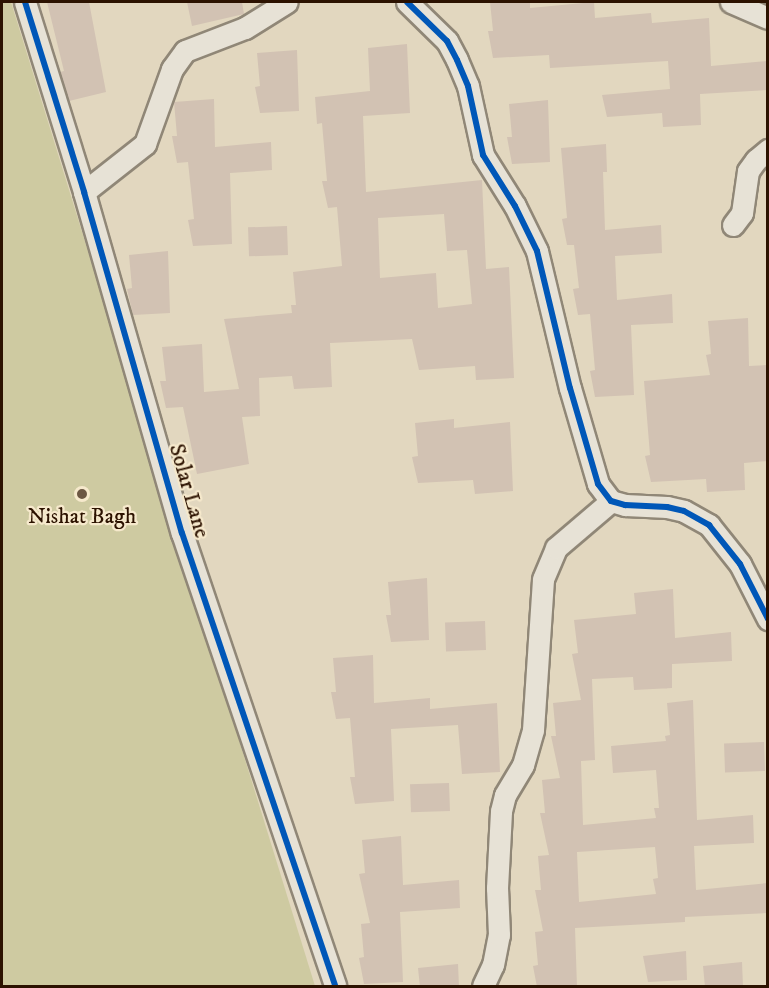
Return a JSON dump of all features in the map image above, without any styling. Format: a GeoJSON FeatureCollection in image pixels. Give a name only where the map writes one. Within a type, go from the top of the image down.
{"type":"FeatureCollection","features":[{"type":"Feature","properties":{"kind":"street","name":"Solar Lane"},"geometry":{"type":"LineString","coordinates":[[25,2],[84,192],[182,533],[335,987]]}},
{"type":"Feature","properties":{"kind":"street"},"geometry":{"type":"LineString","coordinates":[[84,192],[145,144],[172,69],[185,51],[245,28],[287,2]]}},
{"type":"Feature","properties":{"kind":"street"},"geometry":{"type":"LineString","coordinates":[[407,2],[447,41],[457,60],[468,86],[483,155],[515,206],[537,251],[598,484],[610,501],[626,505],[675,509],[709,525],[740,564],[768,619]]}},
{"type":"Feature","properties":{"kind":"street"},"geometry":{"type":"LineString","coordinates":[[731,2],[768,18]]}},
{"type":"Feature","properties":{"kind":"street"},"geometry":{"type":"LineString","coordinates":[[733,225],[742,213],[748,171],[768,150]]}},
{"type":"Feature","properties":{"kind":"street"},"geometry":{"type":"LineString","coordinates":[[483,987],[493,965],[499,935],[497,888],[501,811],[505,795],[523,765],[533,730],[543,579],[556,548],[610,501]]}},
{"type":"Feature","properties":{"kind":"shaded area","name":"Nishat Bagh"},"geometry":{"type":"Polygon","coordinates":[[[2,2],[11,2],[315,986],[2,986],[2,2]]]}},
{"type":"Feature","properties":{"kind":"building"},"geometry":{"type":"Polygon","coordinates":[[[47,2],[89,2],[106,92],[69,101],[60,72],[64,71],[47,2]]]}},
{"type":"Feature","properties":{"kind":"building"},"geometry":{"type":"Polygon","coordinates":[[[187,2],[242,2],[244,14],[192,26],[187,2]]]}},
{"type":"Feature","properties":{"kind":"building"},"geometry":{"type":"Polygon","coordinates":[[[490,2],[530,2],[530,8],[594,2],[595,18],[651,13],[652,23],[709,18],[711,66],[767,61],[768,90],[700,94],[701,125],[663,127],[662,113],[607,117],[602,95],[670,89],[668,61],[550,68],[549,55],[493,58],[488,31],[493,31],[490,2]]]}},
{"type":"Feature","properties":{"kind":"building"},"geometry":{"type":"Polygon","coordinates":[[[407,44],[410,113],[363,116],[366,192],[482,180],[486,269],[509,267],[514,378],[476,380],[475,366],[419,370],[412,339],[330,343],[332,387],[294,389],[292,376],[259,378],[260,416],[242,417],[249,464],[197,474],[183,407],[166,408],[160,381],[166,381],[162,347],[202,344],[204,392],[239,389],[224,319],[292,313],[291,305],[296,305],[293,272],[342,266],[337,207],[328,208],[322,181],[327,181],[322,123],[317,124],[315,97],[370,91],[368,48],[407,44]],[[444,214],[378,218],[380,278],[436,273],[438,308],[472,304],[467,250],[447,251],[444,214]]]}},
{"type":"Feature","properties":{"kind":"building"},"geometry":{"type":"Polygon","coordinates":[[[297,50],[299,111],[260,113],[255,87],[260,86],[257,53],[297,50]]]}},
{"type":"Feature","properties":{"kind":"building"},"geometry":{"type":"Polygon","coordinates":[[[214,99],[215,147],[271,142],[272,170],[230,173],[232,244],[193,246],[188,220],[194,219],[188,162],[177,163],[172,136],[177,136],[174,102],[214,99]]]}},
{"type":"Feature","properties":{"kind":"building"},"geometry":{"type":"Polygon","coordinates":[[[548,100],[550,162],[512,164],[507,137],[512,137],[509,104],[548,100]]]}},
{"type":"Feature","properties":{"kind":"building"},"geometry":{"type":"Polygon","coordinates":[[[606,144],[607,172],[603,172],[605,230],[661,225],[662,253],[615,256],[617,300],[672,294],[673,323],[631,325],[634,395],[595,397],[590,371],[595,370],[590,314],[578,315],[573,289],[579,288],[574,245],[567,245],[562,219],[567,218],[561,148],[606,144]]]}},
{"type":"Feature","properties":{"kind":"building"},"geometry":{"type":"Polygon","coordinates":[[[287,226],[288,255],[249,256],[248,227],[287,226]]]}},
{"type":"Feature","properties":{"kind":"building"},"geometry":{"type":"Polygon","coordinates":[[[168,251],[170,313],[133,315],[127,289],[132,288],[129,255],[168,251]]]}},
{"type":"Feature","properties":{"kind":"building"},"geometry":{"type":"Polygon","coordinates":[[[748,318],[749,366],[768,365],[768,461],[744,463],[745,490],[707,492],[706,479],[651,482],[645,456],[650,455],[644,381],[710,375],[706,355],[711,354],[708,321],[748,318]]]}},
{"type":"Feature","properties":{"kind":"building"},"geometry":{"type":"Polygon","coordinates":[[[454,419],[454,428],[510,422],[513,491],[475,494],[473,480],[418,483],[412,457],[418,456],[415,423],[454,419]]]}},
{"type":"Feature","properties":{"kind":"building"},"geometry":{"type":"Polygon","coordinates":[[[427,578],[429,640],[391,642],[386,615],[391,615],[388,582],[427,578]]]}},
{"type":"Feature","properties":{"kind":"building"},"geometry":{"type":"Polygon","coordinates":[[[673,589],[675,638],[731,632],[732,661],[672,664],[672,688],[634,690],[633,677],[592,679],[595,760],[581,761],[583,825],[656,818],[654,808],[659,808],[656,770],[613,773],[611,746],[666,741],[665,736],[670,735],[667,703],[693,700],[697,820],[753,815],[754,843],[694,846],[696,890],[768,883],[768,913],[685,917],[685,922],[575,928],[577,987],[537,987],[533,966],[538,965],[535,932],[543,931],[535,890],[541,890],[538,856],[549,855],[540,813],[545,813],[542,780],[560,778],[551,736],[556,736],[553,703],[581,700],[572,654],[578,653],[574,620],[636,614],[634,593],[673,589]],[[655,847],[577,852],[579,902],[656,894],[653,879],[658,878],[655,847]]]}},
{"type":"Feature","properties":{"kind":"building"},"geometry":{"type":"Polygon","coordinates":[[[485,621],[486,650],[446,651],[445,622],[485,621]]]}},
{"type":"Feature","properties":{"kind":"building"},"geometry":{"type":"Polygon","coordinates":[[[373,655],[374,703],[430,698],[430,709],[497,703],[500,772],[462,774],[458,725],[391,729],[394,801],[355,804],[350,777],[355,777],[350,718],[336,719],[331,692],[336,692],[333,658],[373,655]]]}},
{"type":"Feature","properties":{"kind":"building"},"geometry":{"type":"Polygon","coordinates":[[[764,742],[765,771],[725,772],[724,743],[764,742]]]}},
{"type":"Feature","properties":{"kind":"building"},"geometry":{"type":"Polygon","coordinates":[[[449,783],[450,811],[411,812],[410,784],[449,783]]]}},
{"type":"Feature","properties":{"kind":"building"},"geometry":{"type":"Polygon","coordinates":[[[401,836],[403,885],[459,880],[460,908],[400,912],[403,982],[364,984],[359,958],[364,957],[361,924],[370,923],[359,874],[365,873],[362,840],[401,836]]]}},
{"type":"Feature","properties":{"kind":"building"},"geometry":{"type":"Polygon","coordinates":[[[686,951],[687,980],[648,982],[643,956],[686,951]]]}},
{"type":"Feature","properties":{"kind":"building"},"geometry":{"type":"Polygon","coordinates":[[[742,962],[743,987],[705,987],[703,966],[742,962]]]}},
{"type":"Feature","properties":{"kind":"building"},"geometry":{"type":"Polygon","coordinates":[[[458,964],[459,987],[420,987],[418,968],[458,964]]]}},
{"type":"Feature","properties":{"kind":"cycle path"},"geometry":{"type":"LineString","coordinates":[[25,2],[84,192],[182,533],[335,986]]}},
{"type":"Feature","properties":{"kind":"cycle path"},"geometry":{"type":"LineString","coordinates":[[407,2],[447,41],[457,60],[468,86],[483,155],[515,206],[537,251],[570,388],[598,484],[611,501],[625,505],[667,507],[684,511],[709,525],[740,564],[768,619]]}},
{"type":"Feature","properties":{"kind":"place","name":"Nishat Bagh"},"geometry":{"type":"Point","coordinates":[82,494]}}]}
